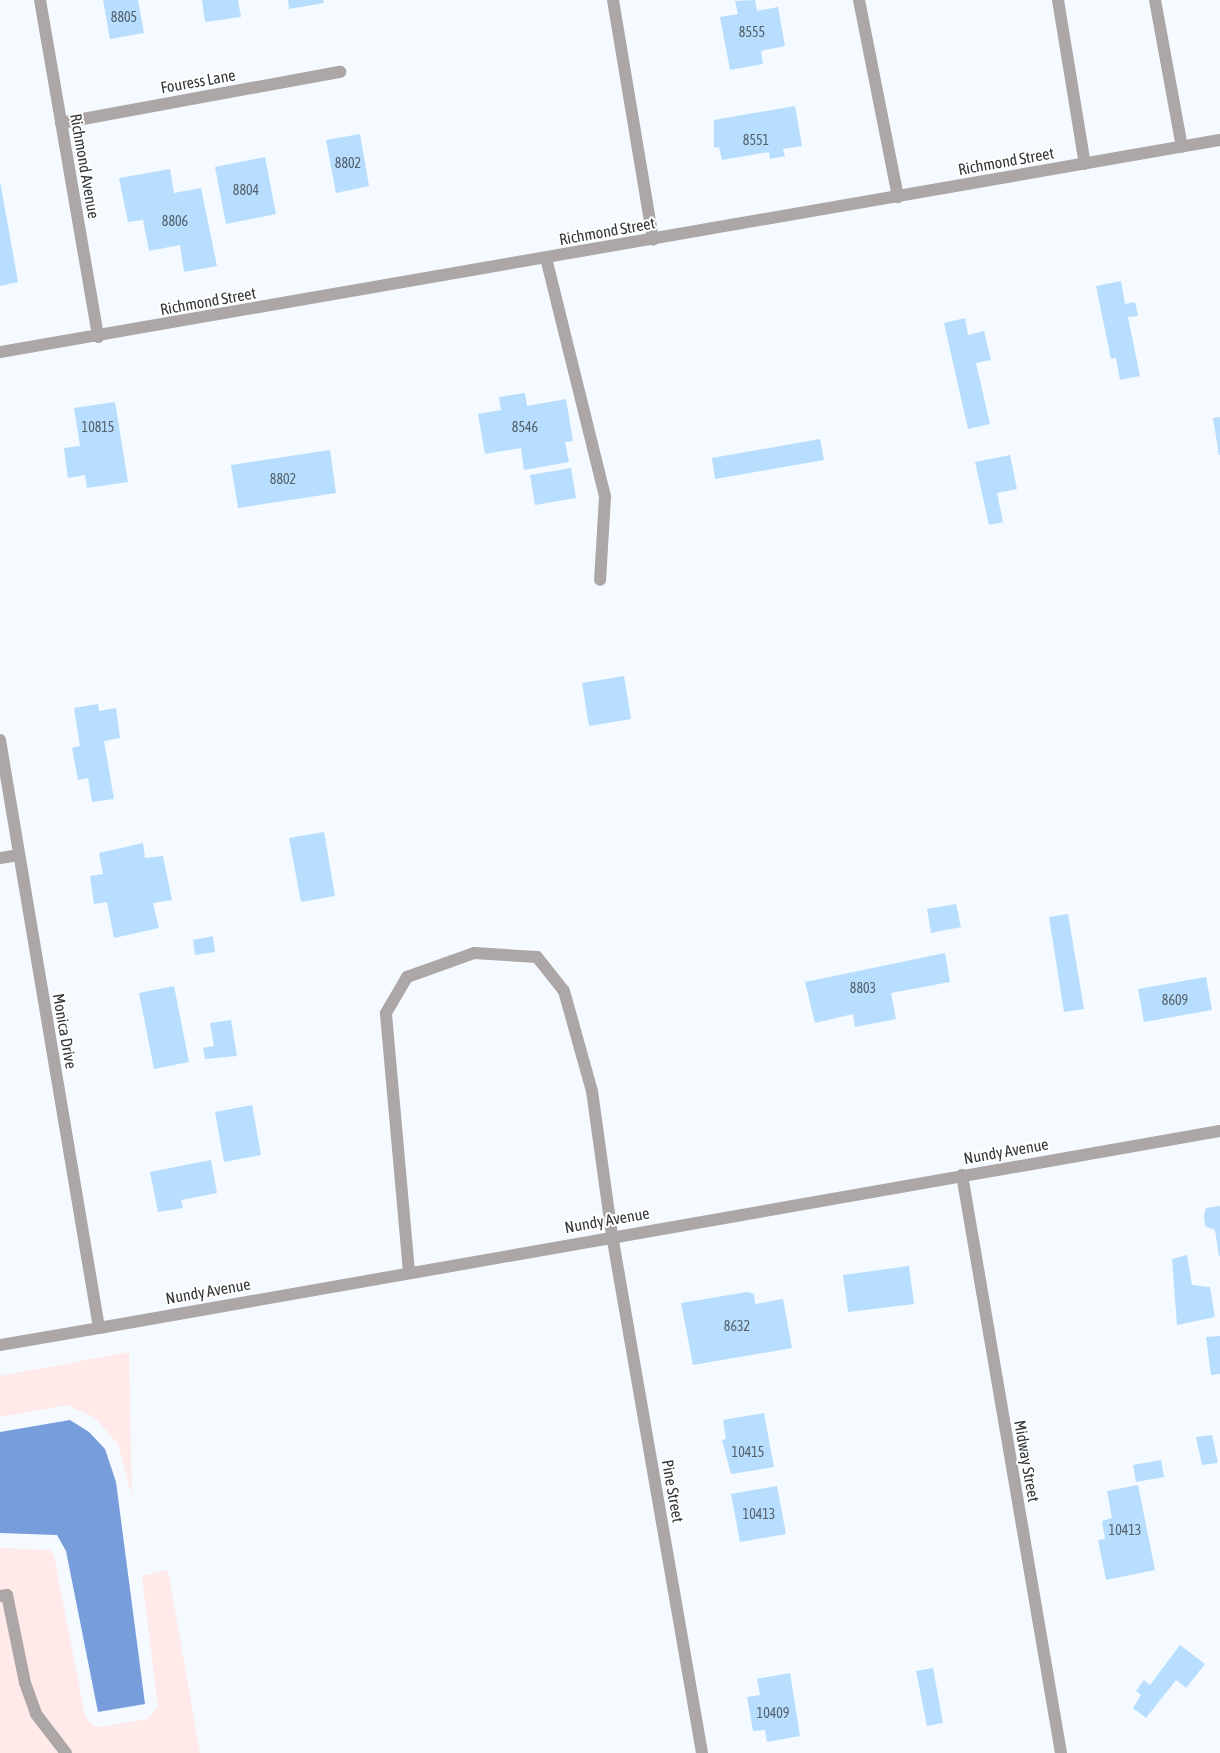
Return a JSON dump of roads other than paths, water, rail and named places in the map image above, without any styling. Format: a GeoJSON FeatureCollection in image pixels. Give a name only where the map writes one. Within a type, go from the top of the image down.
{"type":"FeatureCollection","features":[{"type":"Feature","properties":{"kind":"street","name":"Richmond Avenue"},"geometry":{"type":"LineString","coordinates":[[40,0],[98,337]]}},
{"type":"Feature","properties":{"kind":"street"},"geometry":{"type":"LineString","coordinates":[[613,0],[654,240]]}},
{"type":"Feature","properties":{"kind":"street"},"geometry":{"type":"LineString","coordinates":[[859,0],[898,197]]}},
{"type":"Feature","properties":{"kind":"street"},"geometry":{"type":"LineString","coordinates":[[1058,0],[1085,164]]}},
{"type":"Feature","properties":{"kind":"street"},"geometry":{"type":"LineString","coordinates":[[1155,0],[1182,147]]}},
{"type":"Feature","properties":{"kind":"street","name":"Fouress Lane"},"geometry":{"type":"LineString","coordinates":[[61,123],[340,72]]}},
{"type":"Feature","properties":{"kind":"street","name":"Richmond Street"},"geometry":{"type":"LineString","coordinates":[[0,352],[98,337],[1220,140]]}},
{"type":"Feature","properties":{"kind":"street"},"geometry":{"type":"LineString","coordinates":[[546,258],[605,497],[600,580]]}},
{"type":"Feature","properties":{"kind":"street","name":"Monica Drive"},"geometry":{"type":"LineString","coordinates":[[0,740],[99,1328]]}},
{"type":"Feature","properties":{"kind":"street"},"geometry":{"type":"LineString","coordinates":[[0,858],[20,856]]}},
{"type":"Feature","properties":{"kind":"street","name":"Pine Street"},"geometry":{"type":"LineString","coordinates":[[409,1272],[386,1013],[407,976],[474,953],[537,957],[564,991],[592,1091],[612,1235],[702,1753]]}},
{"type":"Feature","properties":{"kind":"street","name":"Nundy Avenue"},"geometry":{"type":"LineString","coordinates":[[0,1345],[612,1235],[1220,1131]]}},
{"type":"Feature","properties":{"kind":"street","name":"Midway Street"},"geometry":{"type":"LineString","coordinates":[[962,1176],[1061,1753]]}},
{"type":"Feature","properties":{"kind":"street"},"geometry":{"type":"LineString","coordinates":[[0,1596],[7,1595],[25,1683],[36,1714],[66,1753]]}},
{"type":"Feature","properties":{"kind":"water"},"geometry":{"type":"Polygon","coordinates":[[[70,1420],[89,1432],[105,1449],[116,1482],[145,1704],[98,1712],[66,1551],[57,1535],[0,1533],[0,1432],[70,1420]]]}}]}
